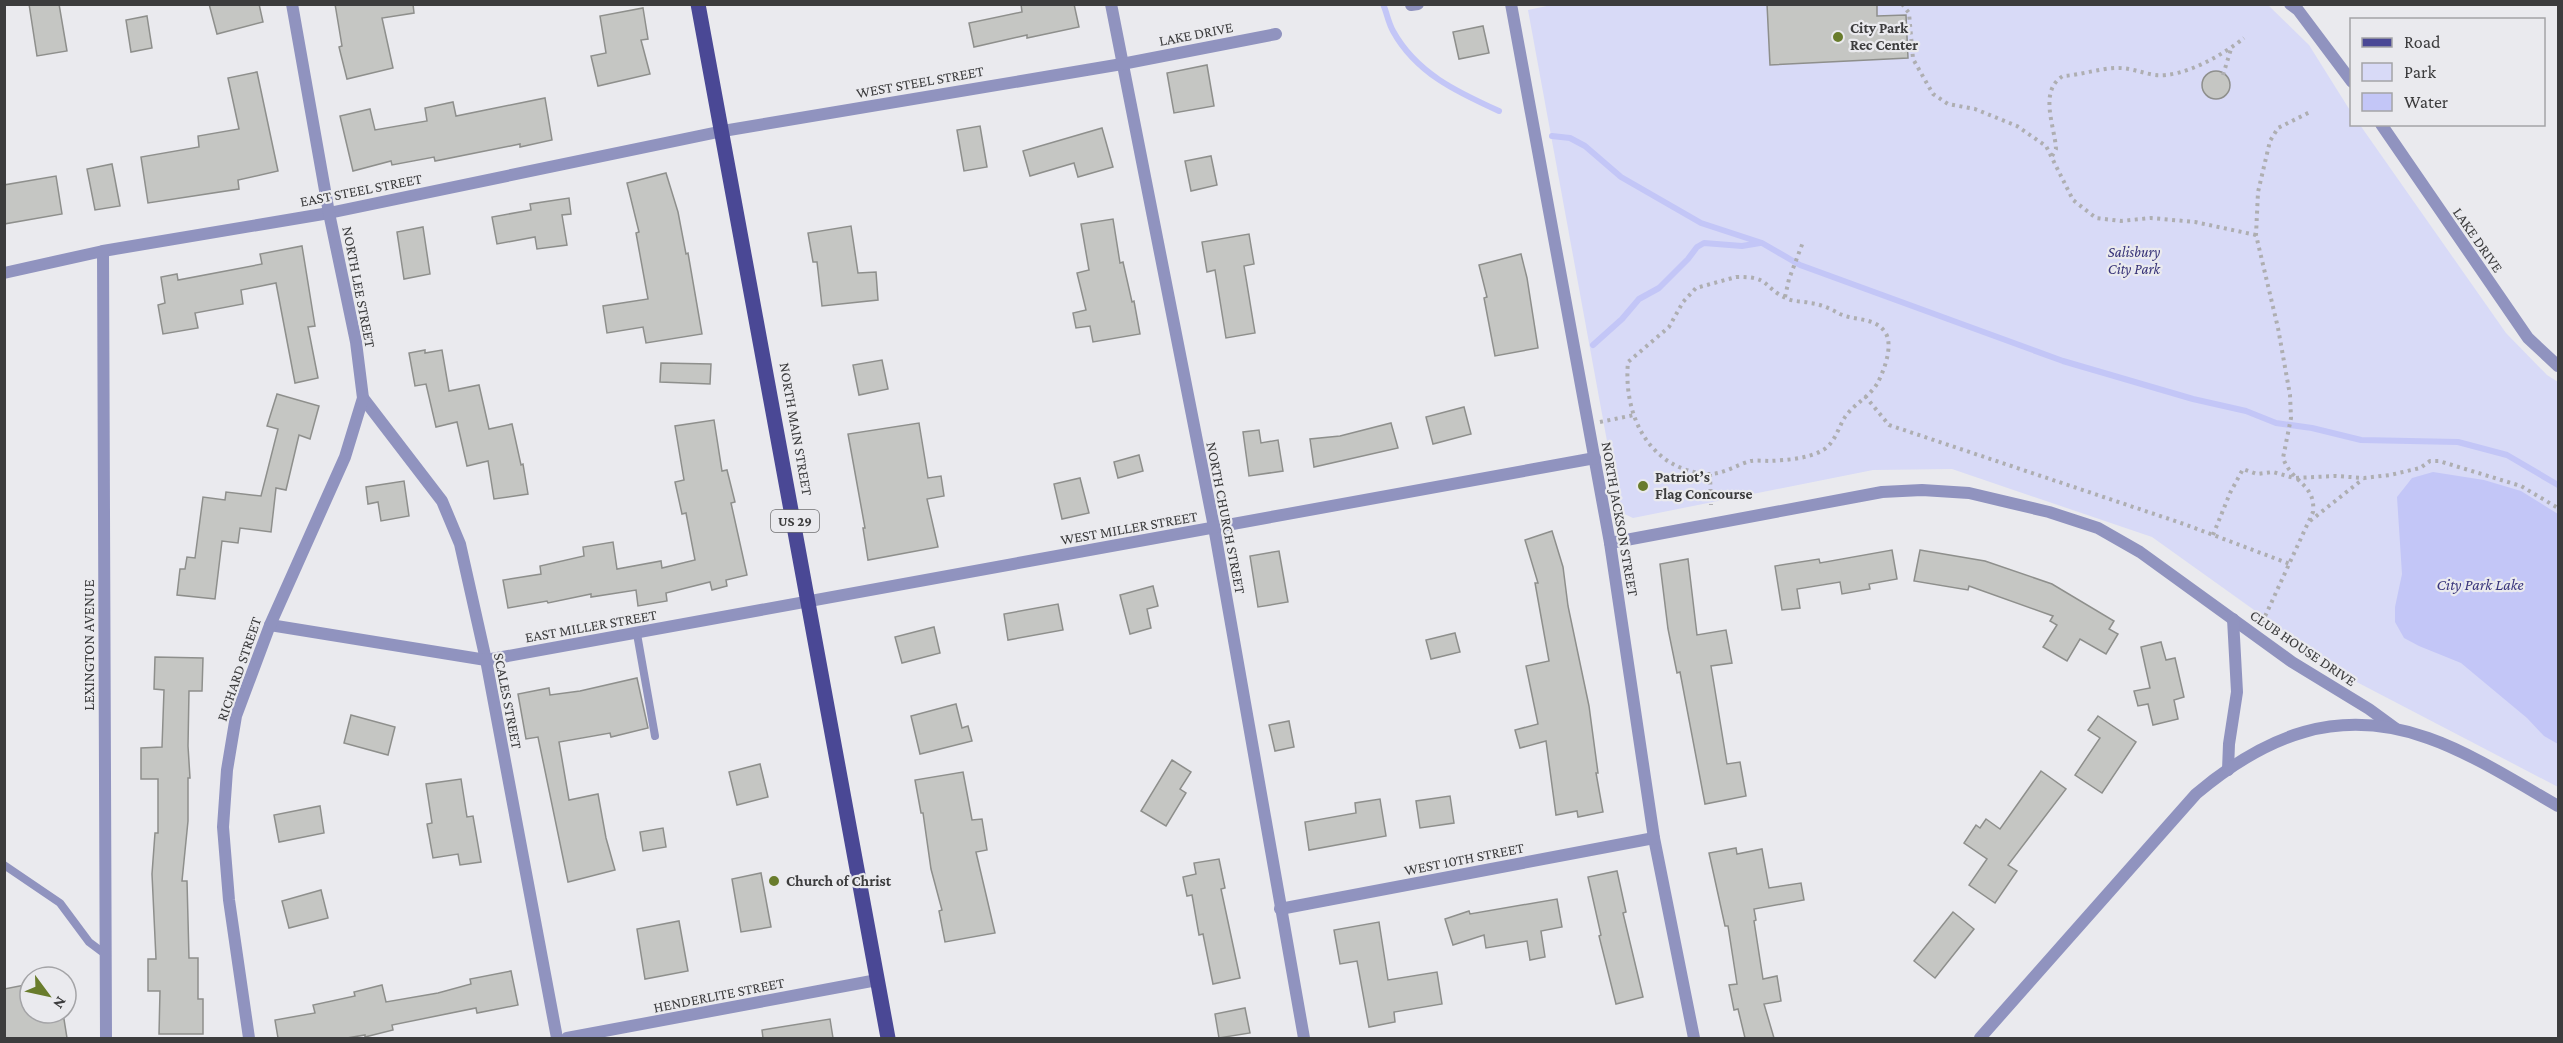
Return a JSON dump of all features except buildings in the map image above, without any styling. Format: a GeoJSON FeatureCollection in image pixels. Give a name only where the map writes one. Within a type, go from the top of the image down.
{"type":"FeatureCollection","features":[{"type":"Feature","properties":{"kind":"main road","name":"NORTH MAIN STREET"},"geometry":{"type":"LineString","coordinates":[[698,4],[810,602],[888,1038]]}},
{"type":"Feature","properties":{"kind":"street","name":"NORTH LEE STREET"},"geometry":{"type":"LineString","coordinates":[[292,4],[329,213],[356,342],[363,398]]}},
{"type":"Feature","properties":{"kind":"street","name":"NORTH CHURCH STREET"},"geometry":{"type":"LineString","coordinates":[[1111,4],[1214,527],[1304,1038]]}},
{"type":"Feature","properties":{"kind":"street","name":"NORTH JACKSON STREET"},"geometry":{"type":"LineString","coordinates":[[1511,4],[1610,543],[1654,838],[1694,1038]]}},
{"type":"Feature","properties":{"kind":"street"},"geometry":{"type":"LineString","coordinates":[[2297,6],[2350,79]]}},
{"type":"Feature","properties":{"kind":"street","name":"LAKE DRIVE"},"geometry":{"type":"LineString","coordinates":[[1122,63],[1276,34]]}},
{"type":"Feature","properties":{"kind":"street","name":"WEST STEEL STREET"},"geometry":{"type":"LineString","coordinates":[[723,131],[1122,63]]}},
{"type":"Feature","properties":{"kind":"street","name":"LAKE DRIVE"},"geometry":{"type":"LineString","coordinates":[[2382,126],[2528,338],[2559,366]]}},
{"type":"Feature","properties":{"kind":"street","name":"EAST STEEL STREET"},"geometry":{"type":"LineString","coordinates":[[4,273],[103,251],[329,213],[723,131]]}},
{"type":"Feature","properties":{"kind":"street","name":"LEXINGTON AVENUE"},"geometry":{"type":"LineString","coordinates":[[103,251],[106,1038]]}},
{"type":"Feature","properties":{"kind":"street","name":"RICHARD STREET"},"geometry":{"type":"LineString","coordinates":[[249,1038],[229,900],[223,827],[227,770],[236,716],[270,625],[345,457],[363,398]]}},
{"type":"Feature","properties":{"kind":"street","name":"SCALES STREET"},"geometry":{"type":"LineString","coordinates":[[363,398],[442,501],[460,543],[486,660],[557,1038]]}},
{"type":"Feature","properties":{"kind":"street","name":"WEST MILLER STREET"},"geometry":{"type":"LineString","coordinates":[[810,602],[1595,458]]}},
{"type":"Feature","properties":{"kind":"street"},"geometry":{"type":"LineString","coordinates":[[1610,543],[1882,492],[1922,490],[1969,493],[2049,512],[2098,528],[2140,552],[2233,619]]}},
{"type":"Feature","properties":{"kind":"street","name":"EAST MILLER STREET"},"geometry":{"type":"LineString","coordinates":[[270,625],[486,660],[810,602]]}},
{"type":"Feature","properties":{"kind":"street","name":"CLUB HOUSE DRIVE"},"geometry":{"type":"LineString","coordinates":[[2233,619],[2256,637],[2395,728],[2431,739],[2559,806]]}},
{"type":"Feature","properties":{"kind":"street","name":"CLUB HOUSE DRIVE"},"geometry":{"type":"LineString","coordinates":[[2228,770],[2237,692],[2233,619]]}},
{"type":"Feature","properties":{"kind":"street"},"geometry":{"type":"LineString","coordinates":[[1980,1038],[2180,810],[2228,770],[2269,746],[2317,728],[2338,724],[2365,724],[2395,728]]}},
{"type":"Feature","properties":{"kind":"street","name":"WEST 10TH STREET"},"geometry":{"type":"LineString","coordinates":[[1280,909],[1654,838]]}},
{"type":"Feature","properties":{"kind":"street","name":"HENDERLITE STREET"},"geometry":{"type":"LineString","coordinates":[[567,1038],[877,980]]}},
{"type":"Feature","properties":{"kind":"lane"},"geometry":{"type":"LineString","coordinates":[[637,634],[655,736]]}},
{"type":"Feature","properties":{"kind":"lane"},"geometry":{"type":"LineString","coordinates":[[4,865],[60,903],[89,942],[105,954]]}},
{"type":"Feature","properties":{"kind":"path"},"geometry":{"type":"LineString","coordinates":[[1902,4],[1909,13],[1912,59],[1933,94],[1948,104],[1975,109],[2017,126],[2046,146],[2073,200],[2096,218],[2121,221],[2151,218],[2194,222],[2256,235]]}},
{"type":"Feature","properties":{"kind":"path"},"geometry":{"type":"LineString","coordinates":[[2052,156],[2056,149],[2049,106],[2052,87],[2056,80],[2063,76],[2109,68],[2132,69],[2165,75],[2205,63],[2244,38]]}},
{"type":"Feature","properties":{"kind":"path"},"geometry":{"type":"LineString","coordinates":[[2223,75],[2231,48]]}},
{"type":"Feature","properties":{"kind":"path"},"geometry":{"type":"LineString","coordinates":[[2256,637],[2309,522],[2314,501],[2311,491],[2294,478],[2283,458],[2285,440],[2292,418],[2290,395],[2278,327],[2256,235],[2258,192],[2270,141],[2278,128],[2312,111]]}},
{"type":"Feature","properties":{"kind":"path"},"geometry":{"type":"LineString","coordinates":[[1785,297],[1788,279],[1803,242]]}},
{"type":"Feature","properties":{"kind":"path"},"geometry":{"type":"LineString","coordinates":[[1755,276],[1785,297],[1813,303],[1850,318],[1877,324],[1887,333],[1889,347],[1877,383],[1854,406],[1832,442],[1822,451],[1803,457],[1752,460],[1710,474],[1687,469],[1663,458],[1651,448],[1634,415],[1626,384],[1628,362],[1669,327],[1683,302],[1696,288],[1736,277],[1755,276]]}},
{"type":"Feature","properties":{"kind":"path"},"geometry":{"type":"LineString","coordinates":[[1865,396],[1889,425],[2213,535],[2290,564]]}},
{"type":"Feature","properties":{"kind":"path"},"geometry":{"type":"LineString","coordinates":[[1597,423],[1634,415]]}},
{"type":"Feature","properties":{"kind":"path"},"geometry":{"type":"LineString","coordinates":[[2213,535],[2230,493],[2243,470],[2257,474],[2273,472],[2294,478],[2336,476],[2364,478],[2391,475],[2420,468],[2430,461],[2439,461],[2521,486],[2559,508]]}},
{"type":"Feature","properties":{"kind":"path"},"geometry":{"type":"LineString","coordinates":[[1710,474],[1711,505]]}},
{"type":"Feature","properties":{"kind":"path"},"geometry":{"type":"LineString","coordinates":[[2309,522],[2364,478]]}},
{"type":"Feature","properties":{"kind":"green space","name":"Salisbury City Park"},"geometry":{"type":"Polygon","coordinates":[[[1556,4],[2268,5],[2309,45],[2350,110],[2350,126],[2361,126],[2506,333],[2547,375],[2558,382],[2558,787],[2349,678],[2152,537],[1952,469],[1873,470],[1633,518],[1620,512],[1528,10],[1556,4]]]}},
{"type":"Feature","properties":{"kind":"water","name":"City Park Lake"},"geometry":{"type":"Polygon","coordinates":[[[2433,472],[2484,480],[2521,491],[2558,514],[2558,744],[2544,736],[2527,718],[2461,663],[2404,638],[2395,622],[2395,607],[2402,574],[2397,497],[2412,478],[2433,472]]]}},
{"type":"Feature","properties":{"kind":"waterway"},"geometry":{"type":"LineString","coordinates":[[1383,4],[1393,31],[1413,59],[1439,80],[1499,111]]}},
{"type":"Feature","properties":{"kind":"waterway"},"geometry":{"type":"LineString","coordinates":[[1552,136],[1570,138],[1585,146],[1621,177],[1701,223],[1762,243],[1800,265],[2063,361],[2193,399],[2246,411],[2276,423],[2312,428],[2361,440],[2458,442],[2507,455],[2558,485]]}},
{"type":"Feature","properties":{"kind":"waterway"},"geometry":{"type":"LineString","coordinates":[[1593,345],[1622,319],[1639,299],[1659,288],[1697,247],[1704,243],[1742,246],[1760,243]]}},
{"type":"Feature","properties":{"kind":"place","name":"City Park Rec Center"},"geometry":{"type":"Point","coordinates":[1838,37]}},
{"type":"Feature","properties":{"kind":"place","name":"Patriot’s Flag Concourse"},"geometry":{"type":"Point","coordinates":[1643,486]}},
{"type":"Feature","properties":{"kind":"place","name":"Church of Christ"},"geometry":{"type":"Point","coordinates":[774,881]}}]}
